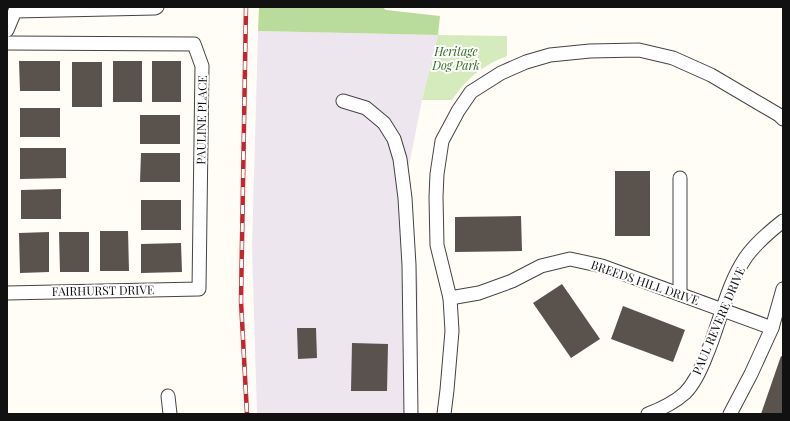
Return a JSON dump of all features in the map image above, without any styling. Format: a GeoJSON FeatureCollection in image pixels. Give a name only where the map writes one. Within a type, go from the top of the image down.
{"type":"FeatureCollection","features":[{"type":"Feature","properties":{"kind":"street"},"geometry":{"type":"LineString","coordinates":[[7,30],[15,11],[157,7]]}},
{"type":"Feature","properties":{"kind":"street","name":"PAULINE PLACE"},"geometry":{"type":"LineString","coordinates":[[7,43],[194,44],[202,66],[199,289]]}},
{"type":"Feature","properties":{"kind":"street"},"geometry":{"type":"LineString","coordinates":[[444,414],[452,331],[450,298],[437,245],[437,174],[442,141],[458,111],[471,92],[501,73],[526,62],[550,55],[590,51],[639,50],[673,58],[711,76],[779,115],[783,119]]}},
{"type":"Feature","properties":{"kind":"street"},"geometry":{"type":"LineString","coordinates":[[343,100],[366,108],[384,124],[394,139],[400,160],[405,198],[410,265],[412,414]]}},
{"type":"Feature","properties":{"kind":"street"},"geometry":{"type":"LineString","coordinates":[[680,178],[680,294]]}},
{"type":"Feature","properties":{"kind":"street","name":"PAUL REVERE DRIVE"},"geometry":{"type":"LineString","coordinates":[[656,413],[685,392],[699,374],[714,338],[731,285],[746,258],[760,240],[783,221]]}},
{"type":"Feature","properties":{"kind":"street","name":"BREEDS HILL DRIVE"},"geometry":{"type":"LineString","coordinates":[[450,298],[479,293],[512,281],[541,266],[570,259],[602,266],[772,328]]}},
{"type":"Feature","properties":{"kind":"street","name":"FAIRHURST DRIVE"},"geometry":{"type":"LineString","coordinates":[[7,293],[199,289]]}},
{"type":"Feature","properties":{"kind":"street"},"geometry":{"type":"LineString","coordinates":[[730,414],[751,374],[772,328],[783,289]]}},
{"type":"Feature","properties":{"kind":"street"},"geometry":{"type":"LineString","coordinates":[[168,396],[170,414]]}},
{"type":"Feature","properties":{"kind":"shaded area"},"geometry":{"type":"Polygon","coordinates":[[[258,31],[438,35],[422,100],[408,171],[418,283],[418,414],[257,414],[252,248],[258,31]]]}},
{"type":"Feature","properties":{"kind":"green space"},"geometry":{"type":"Polygon","coordinates":[[[259,7],[382,7],[386,10],[440,16],[438,35],[258,31],[259,7]]]}},
{"type":"Feature","properties":{"kind":"green space","name":"Heritage Dog Park"},"geometry":{"type":"Polygon","coordinates":[[[438,35],[507,36],[507,56],[476,73],[452,100],[422,100],[438,35]]]}},
{"type":"Feature","properties":{"kind":"building"},"geometry":{"type":"Polygon","coordinates":[[[19,61],[60,61],[60,91],[20,91],[19,61]]]}},
{"type":"Feature","properties":{"kind":"building"},"geometry":{"type":"Polygon","coordinates":[[[113,61],[142,61],[142,102],[113,102],[113,61]]]}},
{"type":"Feature","properties":{"kind":"building"},"geometry":{"type":"Polygon","coordinates":[[[152,61],[181,61],[181,102],[152,102],[152,61]]]}},
{"type":"Feature","properties":{"kind":"building"},"geometry":{"type":"Polygon","coordinates":[[[72,62],[102,62],[102,107],[72,107],[72,62]]]}},
{"type":"Feature","properties":{"kind":"building"},"geometry":{"type":"Polygon","coordinates":[[[20,108],[60,108],[60,137],[20,137],[20,108]]]}},
{"type":"Feature","properties":{"kind":"building"},"geometry":{"type":"Polygon","coordinates":[[[140,115],[180,115],[180,144],[140,144],[140,115]]]}},
{"type":"Feature","properties":{"kind":"building"},"geometry":{"type":"Polygon","coordinates":[[[20,148],[66,148],[66,178],[20,179],[20,148]]]}},
{"type":"Feature","properties":{"kind":"building"},"geometry":{"type":"Polygon","coordinates":[[[141,153],[180,153],[180,182],[140,182],[141,153]]]}},
{"type":"Feature","properties":{"kind":"building"},"geometry":{"type":"Polygon","coordinates":[[[615,171],[650,171],[650,236],[615,236],[615,171]]]}},
{"type":"Feature","properties":{"kind":"building"},"geometry":{"type":"Polygon","coordinates":[[[61,189],[61,219],[21,219],[21,190],[61,189]]]}},
{"type":"Feature","properties":{"kind":"building"},"geometry":{"type":"Polygon","coordinates":[[[141,200],[181,200],[181,230],[141,230],[141,200]]]}},
{"type":"Feature","properties":{"kind":"building"},"geometry":{"type":"Polygon","coordinates":[[[521,216],[522,251],[455,252],[455,217],[521,216]]]}},
{"type":"Feature","properties":{"kind":"building"},"geometry":{"type":"Polygon","coordinates":[[[100,231],[128,231],[129,271],[100,271],[100,231]]]}},
{"type":"Feature","properties":{"kind":"building"},"geometry":{"type":"Polygon","coordinates":[[[49,232],[49,272],[20,273],[19,233],[49,232]]]}},
{"type":"Feature","properties":{"kind":"building"},"geometry":{"type":"Polygon","coordinates":[[[59,232],[89,232],[89,272],[60,272],[59,232]]]}},
{"type":"Feature","properties":{"kind":"building"},"geometry":{"type":"Polygon","coordinates":[[[181,243],[182,272],[141,273],[141,244],[181,243]]]}},
{"type":"Feature","properties":{"kind":"building"},"geometry":{"type":"Polygon","coordinates":[[[562,284],[600,339],[571,358],[533,303],[562,284]]]}},
{"type":"Feature","properties":{"kind":"building"},"geometry":{"type":"Polygon","coordinates":[[[623,306],[685,330],[673,362],[611,339],[623,306]]]}},
{"type":"Feature","properties":{"kind":"building"},"geometry":{"type":"Polygon","coordinates":[[[297,328],[316,328],[317,358],[298,359],[297,328]]]}},
{"type":"Feature","properties":{"kind":"building"},"geometry":{"type":"Polygon","coordinates":[[[352,343],[388,344],[387,391],[351,391],[352,343]]]}},
{"type":"Feature","properties":{"kind":"building"},"geometry":{"type":"Polygon","coordinates":[[[781,356],[783,357],[783,414],[761,414],[781,356]]]}},
{"type":"Feature","properties":{"kind":"railway"},"geometry":{"type":"LineString","coordinates":[[246,7],[241,301],[247,414]]}}]}
